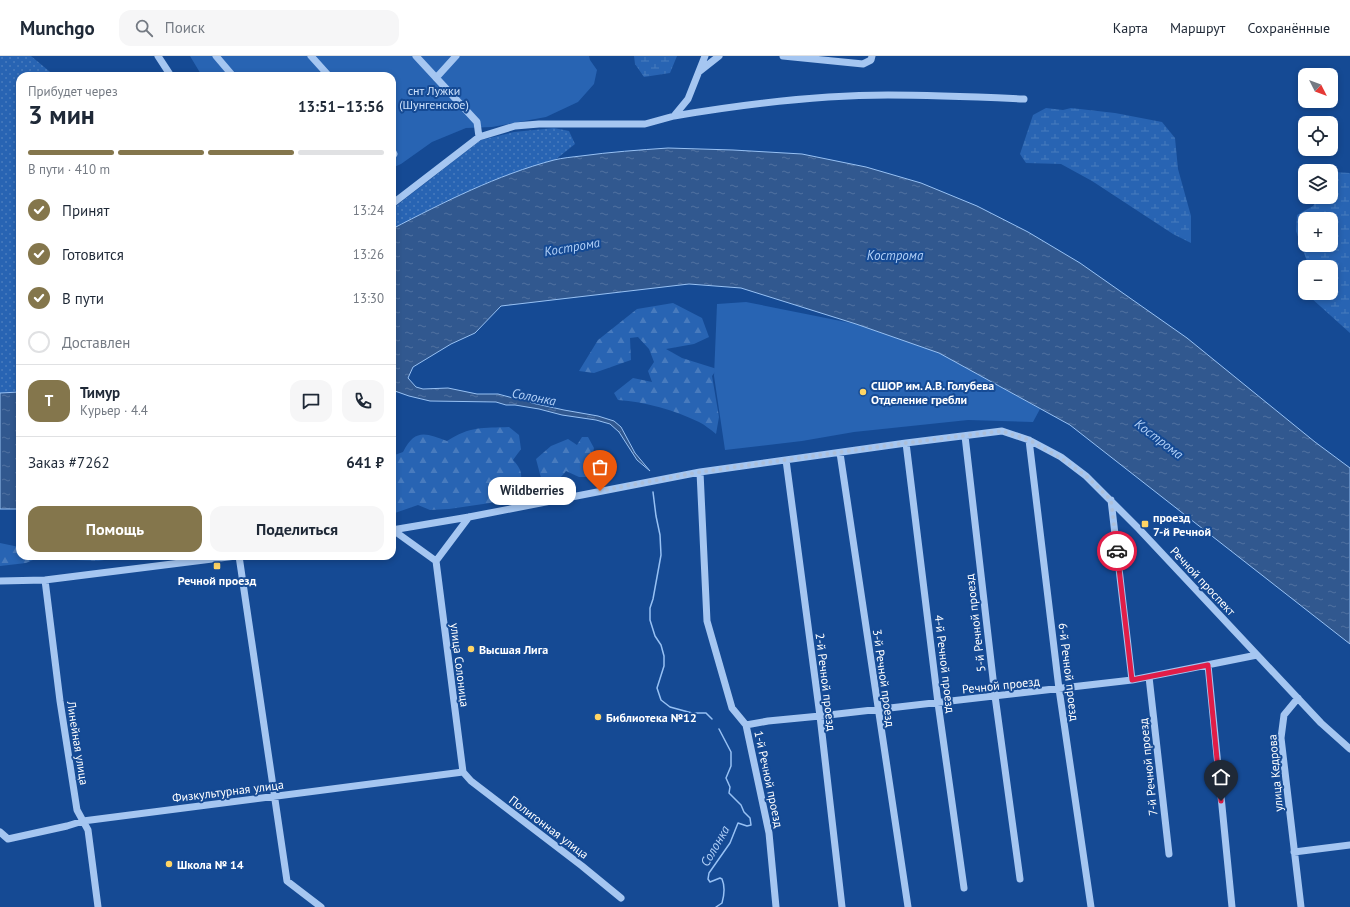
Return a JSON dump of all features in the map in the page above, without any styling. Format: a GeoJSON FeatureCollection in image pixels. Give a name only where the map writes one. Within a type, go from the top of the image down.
{"type":"FeatureCollection","features":[{"type":"Feature","properties":{"kind":"street"},"geometry":{"type":"LineString","coordinates":[[158,56],[168,72]]}},
{"type":"Feature","properties":{"kind":"street"},"geometry":{"type":"LineString","coordinates":[[216,56],[230,72]]}},
{"type":"Feature","properties":{"kind":"street"},"geometry":{"type":"LineString","coordinates":[[312,56],[326,72]]}},
{"type":"Feature","properties":{"kind":"street"},"geometry":{"type":"LineString","coordinates":[[416,56],[477,122],[479,137]]}},
{"type":"Feature","properties":{"kind":"street"},"geometry":{"type":"LineString","coordinates":[[436,78],[456,56]]}},
{"type":"Feature","properties":{"kind":"street"},"geometry":{"type":"LineString","coordinates":[[674,116],[688,99],[705,56]]}},
{"type":"Feature","properties":{"kind":"street"},"geometry":{"type":"LineString","coordinates":[[699,71],[719,56]]}},
{"type":"Feature","properties":{"kind":"street"},"geometry":{"type":"LineString","coordinates":[[783,56],[863,64],[871,60],[872,56]]}},
{"type":"Feature","properties":{"kind":"street"},"geometry":{"type":"LineString","coordinates":[[396,201],[479,137],[515,126],[539,124],[645,124],[674,116],[744,105],[822,98],[888,95],[1024,99]]}},
{"type":"Feature","properties":{"kind":"street","name":"Речной проспект"},"geometry":{"type":"LineString","coordinates":[[396,529],[469,517],[700,472],[1002,431],[1029,440],[1061,458],[1086,476],[1111,500],[1321,723],[1350,749]]}},
{"type":"Feature","properties":{"kind":"street","name":"5-й Речной проезд"},"geometry":{"type":"LineString","coordinates":[[965,436],[995,696],[1020,879]]}},
{"type":"Feature","properties":{"kind":"street","name":"6-й Речной проезд"},"geometry":{"type":"LineString","coordinates":[[1029,440],[1059,689],[1091,907]]}},
{"type":"Feature","properties":{"kind":"street","name":"4-й Речной проезд"},"geometry":{"type":"LineString","coordinates":[[906,443],[938,703],[964,888]]}},
{"type":"Feature","properties":{"kind":"street","name":"3-й Речной проезд"},"geometry":{"type":"LineString","coordinates":[[840,453],[908,907]]}},
{"type":"Feature","properties":{"kind":"street","name":"2-й Речной проезд"},"geometry":{"type":"LineString","coordinates":[[786,460],[820,716],[842,907]]}},
{"type":"Feature","properties":{"kind":"street","name":"1-й Речной проезд"},"geometry":{"type":"LineString","coordinates":[[700,472],[707,621],[732,708],[746,725],[769,833],[776,907]]}},
{"type":"Feature","properties":{"kind":"street"},"geometry":{"type":"LineString","coordinates":[[1111,500],[1132,680]]}},
{"type":"Feature","properties":{"kind":"street"},"geometry":{"type":"LineString","coordinates":[[396,532],[436,561],[469,517]]}},
{"type":"Feature","properties":{"kind":"street"},"geometry":{"type":"LineString","coordinates":[[0,582],[45,580],[205,560]]}},
{"type":"Feature","properties":{"kind":"street"},"geometry":{"type":"LineString","coordinates":[[238,560],[287,881],[321,907]]}},
{"type":"Feature","properties":{"kind":"street","name":"улица Солоница"},"geometry":{"type":"LineString","coordinates":[[436,561],[464,772]]}},
{"type":"Feature","properties":{"kind":"street","name":"Линейная улица"},"geometry":{"type":"LineString","coordinates":[[45,580],[60,701],[77,810],[88,830],[98,907]]}},
{"type":"Feature","properties":{"kind":"street","name":"Речной проезд"},"geometry":{"type":"LineString","coordinates":[[746,725],[768,721],[878,710],[1132,680],[1257,655]]}},
{"type":"Feature","properties":{"kind":"street"},"geometry":{"type":"LineString","coordinates":[[1208,665],[1232,907]]}},
{"type":"Feature","properties":{"kind":"street","name":"7-й Речной проезд"},"geometry":{"type":"LineString","coordinates":[[1150,677],[1169,854]]}},
{"type":"Feature","properties":{"kind":"street","name":"улица Кедрова"},"geometry":{"type":"LineString","coordinates":[[1298,698],[1284,715],[1281,738],[1301,907]]}},
{"type":"Feature","properties":{"kind":"street","name":"Физкультурная улица"},"geometry":{"type":"LineString","coordinates":[[0,841],[83,821],[464,772]]}},
{"type":"Feature","properties":{"kind":"street","name":"Полигонная улица"},"geometry":{"type":"LineString","coordinates":[[464,772],[471,781],[582,866],[621,898]]}},
{"type":"Feature","properties":{"kind":"street"},"geometry":{"type":"LineString","coordinates":[[0,832],[8,839]]}},
{"type":"Feature","properties":{"kind":"street"},"geometry":{"type":"LineString","coordinates":[[1294,852],[1350,845]]}},
{"type":"Feature","properties":{"kind":"green space"},"geometry":{"type":"Polygon","coordinates":[[[0,56],[31,56],[50,72],[16,72],[16,392],[0,393],[0,56]]]}},
{"type":"Feature","properties":{"kind":"green space","name":"снт Лужки (Шунгенское)"},"geometry":{"type":"Polygon","coordinates":[[[190,56],[589,56],[597,70],[594,84],[578,102],[546,117],[492,127],[466,128],[432,142],[396,166],[396,72],[200,72],[190,56]]]}},
{"type":"Feature","properties":{"kind":"green space"},"geometry":{"type":"Polygon","coordinates":[[[634,56],[677,56],[670,73],[644,77],[635,64],[634,56]]]}},
{"type":"Feature","properties":{"kind":"green space"},"geometry":{"type":"Polygon","coordinates":[[[1046,108],[1063,110],[1071,108],[1115,113],[1162,122],[1175,138],[1178,169],[1191,216],[1191,243],[1173,234],[1092,181],[1061,164],[1026,163],[1020,154],[1033,115],[1046,108]]]}},
{"type":"Feature","properties":{"kind":"green space"},"geometry":{"type":"Polygon","coordinates":[[[554,128],[569,131],[575,144],[555,160],[515,172],[484,184],[440,204],[396,227],[396,206],[481,140],[514,132],[554,128]]]}},
{"type":"Feature","properties":{"kind":"green space"},"geometry":{"type":"Polygon","coordinates":[[[1338,172],[1350,173],[1350,333],[1313,300],[1338,300],[1338,260],[1307,260],[1304,252],[1338,252],[1338,212],[1302,212],[1314,204],[1338,204],[1338,172]]]}},
{"type":"Feature","properties":{"kind":"green space"},"geometry":{"type":"Polygon","coordinates":[[[1298,214],[1298,236],[1296,231],[1298,214]]]}},
{"type":"Feature","properties":{"kind":"green space","name":"СШОР им. А.В. Голубева Отделение гребли"},"geometry":{"type":"Polygon","coordinates":[[[746,302],[856,324],[939,353],[1040,409],[1033,422],[968,420],[854,432],[802,441],[725,450],[714,376],[717,304],[746,302]]]}},
{"type":"Feature","properties":{"kind":"green space"},"geometry":{"type":"Polygon","coordinates":[[[673,303],[702,318],[709,337],[694,344],[666,349],[682,358],[717,369],[712,376],[719,417],[716,434],[699,422],[670,410],[618,400],[614,393],[633,378],[652,382],[648,371],[654,362],[649,349],[638,337],[630,338],[631,360],[594,373],[579,371],[598,340],[637,309],[673,303]]]}},
{"type":"Feature","properties":{"kind":"green space"},"geometry":{"type":"Polygon","coordinates":[[[509,427],[519,435],[521,449],[513,460],[520,469],[521,477],[515,495],[490,503],[449,509],[430,510],[418,505],[396,513],[396,455],[403,452],[407,444],[412,439],[422,434],[447,441],[470,430],[509,427]]]}},
{"type":"Feature","properties":{"kind":"green space"},"geometry":{"type":"Polygon","coordinates":[[[582,437],[588,437],[594,448],[592,458],[588,463],[601,465],[595,477],[579,477],[566,471],[551,489],[541,478],[536,459],[551,446],[568,439],[577,445],[582,437]]]}},
{"type":"Feature","properties":{"kind":"green space"},"geometry":{"type":"Polygon","coordinates":[[[0,543],[16,546],[16,560],[33,560],[26,563],[0,566],[0,543]]]}},
{"type":"Feature","properties":{"kind":"green space"},"geometry":{"type":"Polygon","coordinates":[[[75,560],[104,560],[98,561],[75,560]]]}},
{"type":"Feature","properties":{"kind":"water","name":"Кострома"},"geometry":{"type":"Polygon","coordinates":[[[668,148],[802,154],[866,167],[921,183],[977,206],[1028,232],[1080,263],[1187,338],[1315,442],[1350,468],[1350,644],[1070,425],[939,353],[856,324],[741,288],[689,284],[501,306],[475,333],[451,344],[413,367],[408,378],[416,387],[423,389],[448,388],[477,394],[498,394],[513,398],[525,399],[532,403],[598,416],[614,421],[621,427],[635,453],[650,471],[637,460],[619,432],[610,424],[539,409],[506,405],[496,402],[430,401],[396,391],[396,227],[471,190],[512,173],[554,160],[614,152],[668,148]]]}},
{"type":"Feature","properties":{"kind":"water"},"geometry":{"type":"Polygon","coordinates":[[[16,392],[16,509],[0,509],[0,393],[16,392]]]}},
{"type":"Feature","properties":{"kind":"waterway","name":"Солонка"},"geometry":{"type":"LineString","coordinates":[[653,492],[660,535],[661,555],[650,608],[650,620],[664,656],[664,666],[657,688],[661,700],[670,707],[692,713],[706,713],[712,719]]}},
{"type":"Feature","properties":{"kind":"waterway","name":"Солонка"},"geometry":{"type":"LineString","coordinates":[[716,907],[722,903],[724,885],[722,879],[720,878],[710,882],[708,879],[709,873],[730,843],[738,823],[747,826],[751,825],[750,818],[744,812],[741,805],[729,793],[730,787],[726,778],[731,766],[731,752],[719,729]]}},
{"type":"Feature","properties":{"kind":"way so far"},"geometry":{"type":"LineString","coordinates":[[600,491],[700,472],[1002,431],[1029,440],[1061,458],[1086,476],[1111,500],[1117,551]]}},
{"type":"Feature","properties":{"kind":"place","name":"СШОР им. А.В. Голубева Отделение гребли"},"geometry":{"type":"Point","coordinates":[863,392]}},
{"type":"Feature","properties":{"kind":"place","name":"Wildberries"},"geometry":{"type":"Point","coordinates":[600,491]}},
{"type":"Feature","properties":{"kind":"place","name":"проезд 7-й Речной"},"geometry":{"type":"Point","coordinates":[1145,524]}},
{"type":"Feature","properties":{"kind":"place","name":"Речной проезд"},"geometry":{"type":"Point","coordinates":[217,566]}},
{"type":"Feature","properties":{"kind":"place","name":"Высшая Лига"},"geometry":{"type":"Point","coordinates":[471,649]}},
{"type":"Feature","properties":{"kind":"place","name":"Библиотека №12"},"geometry":{"type":"Point","coordinates":[598,717]}},
{"type":"Feature","properties":{"kind":"place","name":"Школа № 14"},"geometry":{"type":"Point","coordinates":[169,864]}},
{"type":"Feature","properties":{"kind":"route"},"geometry":{"type":"LineString","coordinates":[[1117,551],[1132,680],[1208,665],[1221,801]]}}]}
